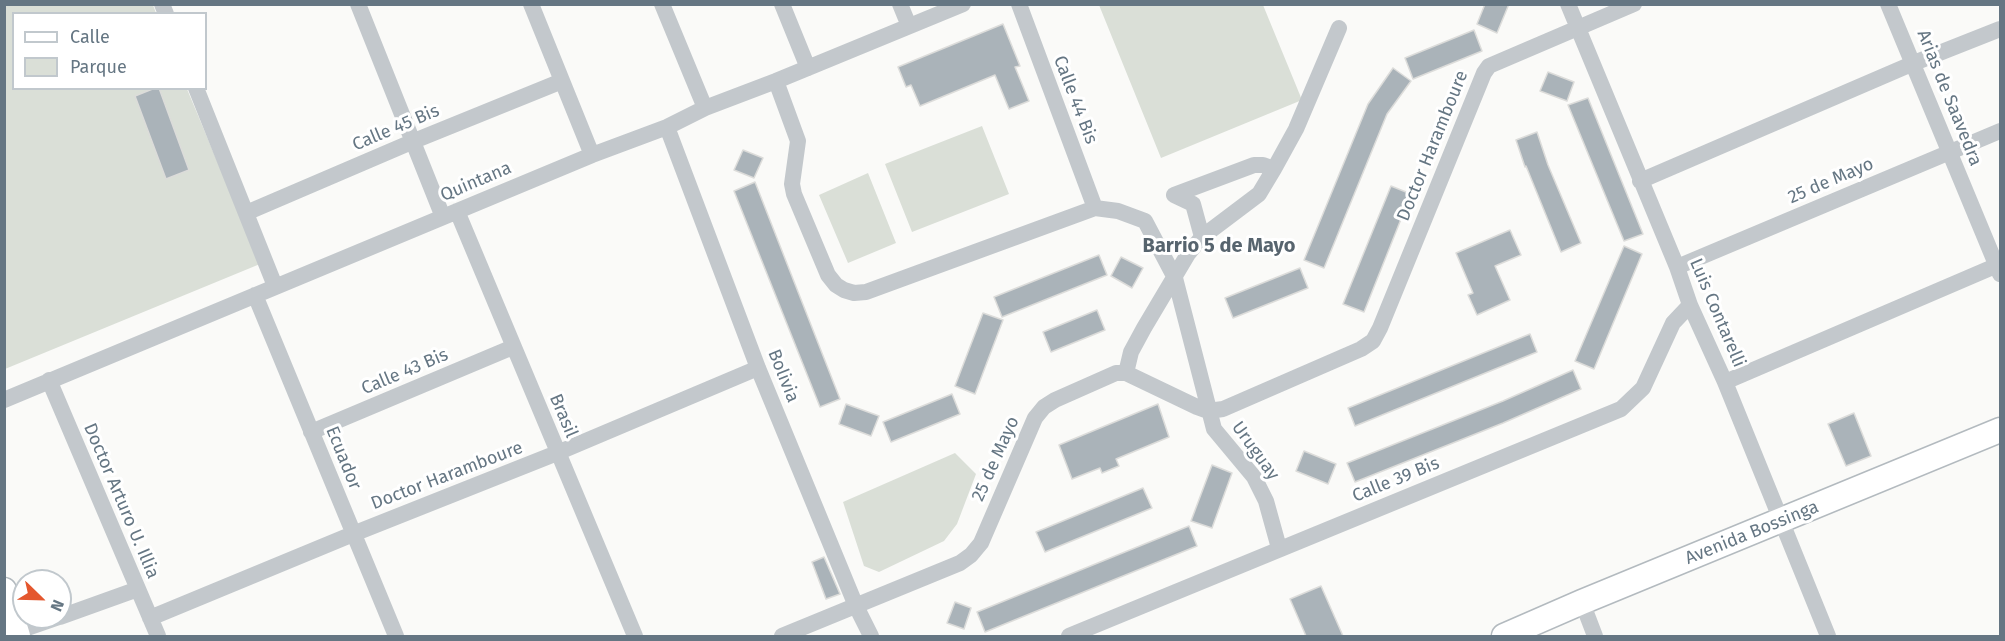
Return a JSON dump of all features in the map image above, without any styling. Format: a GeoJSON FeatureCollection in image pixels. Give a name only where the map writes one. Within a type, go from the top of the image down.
{"type":"FeatureCollection","features":[{"type":"Feature","properties":{"kind":"main road","name":"Avenida Bossinga"},"geometry":{"type":"LineString","coordinates":[[1504,636],[2001,430]]}},
{"type":"Feature","properties":{"kind":"main road"},"geometry":{"type":"LineString","coordinates":[[4,590],[13,635]]}},
{"type":"Feature","properties":{"kind":"street","name":"Brasil"},"geometry":{"type":"LineString","coordinates":[[358,4],[414,141],[513,347],[635,636]]}},
{"type":"Feature","properties":{"kind":"street"},"geometry":{"type":"LineString","coordinates":[[531,4],[592,154]]}},
{"type":"Feature","properties":{"kind":"street"},"geometry":{"type":"LineString","coordinates":[[662,4],[705,108]]}},
{"type":"Feature","properties":{"kind":"street"},"geometry":{"type":"LineString","coordinates":[[782,4],[808,68]]}},
{"type":"Feature","properties":{"kind":"street"},"geometry":{"type":"LineString","coordinates":[[900,4],[909,26]]}},
{"type":"Feature","properties":{"kind":"street","name":"Quintana"},"geometry":{"type":"LineString","coordinates":[[4,399],[592,154],[667,127],[705,108],[963,4]]}},
{"type":"Feature","properties":{"kind":"street","name":"Calle 44 Bis"},"geometry":{"type":"LineString","coordinates":[[1019,4],[1095,208]]}},
{"type":"Feature","properties":{"kind":"street","name":"Luis Contarelli"},"geometry":{"type":"LineString","coordinates":[[1568,4],[1828,636]]}},
{"type":"Feature","properties":{"kind":"street","name":"Doctor Haramboure"},"geometry":{"type":"LineString","coordinates":[[1208,411],[1223,409],[1361,349],[1373,341],[1484,73],[1489,66],[1634,4]]}},
{"type":"Feature","properties":{"kind":"street","name":"Arias de Saavedra"},"geometry":{"type":"LineString","coordinates":[[1888,4],[1999,268]]}},
{"type":"Feature","properties":{"kind":"street"},"geometry":{"type":"LineString","coordinates":[[1208,411],[1126,373],[1131,352],[1188,254],[1202,237],[1259,194],[1275,170],[1296,129],[1339,28]]}},
{"type":"Feature","properties":{"kind":"street"},"geometry":{"type":"LineString","coordinates":[[1640,181],[1914,63],[2001,29]]}},
{"type":"Feature","properties":{"kind":"street","name":"Calle 45 Bis"},"geometry":{"type":"LineString","coordinates":[[246,213],[562,81]]}},
{"type":"Feature","properties":{"kind":"street"},"geometry":{"type":"LineString","coordinates":[[776,81],[798,141],[792,184],[794,195],[828,275],[836,285],[844,290],[854,293],[866,292],[1095,208]]}},
{"type":"Feature","properties":{"kind":"street"},"geometry":{"type":"LineString","coordinates":[[197,90],[275,286]]}},
{"type":"Feature","properties":{"kind":"street","name":"Bolivia"},"geometry":{"type":"LineString","coordinates":[[667,127],[758,368],[856,606],[871,636]]}},
{"type":"Feature","properties":{"kind":"street","name":"25 de Mayo"},"geometry":{"type":"LineString","coordinates":[[1677,267],[2001,131]]}},
{"type":"Feature","properties":{"kind":"street"},"geometry":{"type":"LineString","coordinates":[[1202,237],[1193,204],[1174,195],[1254,165],[1263,165],[1275,170]]}},
{"type":"Feature","properties":{"kind":"street","name":"Uruguay"},"geometry":{"type":"LineString","coordinates":[[1095,208],[1118,211],[1145,221],[1175,278],[1214,429],[1254,477],[1266,501],[1279,548]]}},
{"type":"Feature","properties":{"kind":"street"},"geometry":{"type":"LineString","coordinates":[[1725,382],[1999,268]]}},
{"type":"Feature","properties":{"kind":"street","name":"Ecuador"},"geometry":{"type":"LineString","coordinates":[[255,295],[396,636]]}},
{"type":"Feature","properties":{"kind":"street","name":"Calle 39 Bis"},"geometry":{"type":"LineString","coordinates":[[1069,636],[1621,408],[1643,388],[1673,323],[1690,305]]}},
{"type":"Feature","properties":{"kind":"street","name":"Calle 43 Bis"},"geometry":{"type":"LineString","coordinates":[[311,432],[513,347]]}},
{"type":"Feature","properties":{"kind":"street","name":"Doctor Haramboure"},"geometry":{"type":"LineString","coordinates":[[150,618],[558,453],[758,368]]}},
{"type":"Feature","properties":{"kind":"street","name":"25 de Mayo"},"geometry":{"type":"LineString","coordinates":[[782,636],[960,563],[971,555],[981,543],[1035,418],[1044,407],[1116,373],[1126,373]]}},
{"type":"Feature","properties":{"kind":"street","name":"Doctor Arturo U. Illia"},"geometry":{"type":"LineString","coordinates":[[49,380],[158,636]]}},
{"type":"Feature","properties":{"kind":"street"},"geometry":{"type":"LineString","coordinates":[[72,613],[138,589]]}},
{"type":"Feature","properties":{"kind":"street"},"geometry":{"type":"LineString","coordinates":[[1582,602],[1595,636]]}},
{"type":"Feature","properties":{"kind":"street"},"geometry":{"type":"LineString","coordinates":[[13,635],[29,629]]}},
{"type":"Feature","properties":{"kind":"green space"},"geometry":{"type":"Polygon","coordinates":[[[5,5],[153,5],[156,12],[12,12],[12,90],[187,90],[260,264],[5,369],[5,5]]]}},
{"type":"Feature","properties":{"kind":"green space"},"geometry":{"type":"Polygon","coordinates":[[[1099,5],[1263,5],[1302,100],[1161,158],[1099,5]]]}},
{"type":"Feature","properties":{"kind":"green space"},"geometry":{"type":"Polygon","coordinates":[[[982,126],[1009,194],[912,232],[885,164],[982,126]]]}},
{"type":"Feature","properties":{"kind":"green space"},"geometry":{"type":"Polygon","coordinates":[[[868,173],[896,243],[848,263],[819,195],[868,173]]]}},
{"type":"Feature","properties":{"kind":"green space"},"geometry":{"type":"Polygon","coordinates":[[[955,453],[976,474],[957,524],[944,541],[879,572],[864,566],[843,502],[955,453]]]}},
{"type":"Feature","properties":{"kind":"building"},"geometry":{"type":"Polygon","coordinates":[[[1485,4],[1509,4],[1497,33],[1477,24],[1485,4]]]}},
{"type":"Feature","properties":{"kind":"building"},"geometry":{"type":"Polygon","coordinates":[[[1003,24],[1020,66],[1015,67],[1029,101],[1009,109],[995,75],[920,106],[911,85],[906,87],[898,67],[1003,24]]]}},
{"type":"Feature","properties":{"kind":"building"},"geometry":{"type":"Polygon","coordinates":[[[1474,30],[1482,51],[1413,79],[1405,58],[1474,30]]]}},
{"type":"Feature","properties":{"kind":"building"},"geometry":{"type":"Polygon","coordinates":[[[1393,68],[1411,81],[1387,114],[1324,268],[1304,260],[1368,104],[1393,68]]]}},
{"type":"Feature","properties":{"kind":"building"},"geometry":{"type":"Polygon","coordinates":[[[1548,72],[1574,82],[1567,101],[1540,91],[1548,72]]]}},
{"type":"Feature","properties":{"kind":"building"},"geometry":{"type":"Polygon","coordinates":[[[150,90],[160,90],[189,170],[166,179],[135,96],[150,90]]]}},
{"type":"Feature","properties":{"kind":"building"},"geometry":{"type":"Polygon","coordinates":[[[1588,98],[1643,234],[1624,241],[1568,105],[1588,98]]]}},
{"type":"Feature","properties":{"kind":"building"},"geometry":{"type":"Polygon","coordinates":[[[1537,132],[1548,165],[1581,243],[1561,252],[1516,140],[1537,132]]]}},
{"type":"Feature","properties":{"kind":"building"},"geometry":{"type":"Polygon","coordinates":[[[743,150],[763,158],[754,178],[734,170],[743,150]]]}},
{"type":"Feature","properties":{"kind":"building"},"geometry":{"type":"Polygon","coordinates":[[[755,182],[840,399],[820,407],[734,191],[755,182]]]}},
{"type":"Feature","properties":{"kind":"building"},"geometry":{"type":"Polygon","coordinates":[[[1391,186],[1411,194],[1364,312],[1343,304],[1391,186]]]}},
{"type":"Feature","properties":{"kind":"building"},"geometry":{"type":"Polygon","coordinates":[[[1510,230],[1521,255],[1495,266],[1510,300],[1477,315],[1468,295],[1473,293],[1456,253],[1510,230]]]}},
{"type":"Feature","properties":{"kind":"building"},"geometry":{"type":"Polygon","coordinates":[[[1624,246],[1642,254],[1594,369],[1575,361],[1624,246]]]}},
{"type":"Feature","properties":{"kind":"building"},"geometry":{"type":"Polygon","coordinates":[[[1099,255],[1107,275],[1002,317],[994,297],[1099,255]]]}},
{"type":"Feature","properties":{"kind":"building"},"geometry":{"type":"Polygon","coordinates":[[[1121,257],[1143,268],[1132,288],[1111,276],[1121,257]]]}},
{"type":"Feature","properties":{"kind":"building"},"geometry":{"type":"Polygon","coordinates":[[[1300,268],[1308,288],[1233,318],[1225,298],[1300,268]]]}},
{"type":"Feature","properties":{"kind":"building"},"geometry":{"type":"Polygon","coordinates":[[[1097,310],[1105,330],[1051,352],[1043,332],[1097,310]]]}},
{"type":"Feature","properties":{"kind":"building"},"geometry":{"type":"Polygon","coordinates":[[[983,313],[1003,320],[975,394],[955,386],[983,313]]]}},
{"type":"Feature","properties":{"kind":"building"},"geometry":{"type":"Polygon","coordinates":[[[1530,334],[1537,352],[1355,426],[1348,408],[1530,334]]]}},
{"type":"Feature","properties":{"kind":"building"},"geometry":{"type":"Polygon","coordinates":[[[1573,370],[1581,389],[1355,482],[1347,463],[1503,401],[1573,370]]]}},
{"type":"Feature","properties":{"kind":"building"},"geometry":{"type":"Polygon","coordinates":[[[952,394],[960,414],[891,442],[883,422],[952,394]]]}},
{"type":"Feature","properties":{"kind":"building"},"geometry":{"type":"Polygon","coordinates":[[[846,404],[879,416],[871,436],[839,424],[846,404]]]}},
{"type":"Feature","properties":{"kind":"building"},"geometry":{"type":"Polygon","coordinates":[[[1158,404],[1169,437],[1116,459],[1119,466],[1102,473],[1100,468],[1072,479],[1059,445],[1158,404]]]}},
{"type":"Feature","properties":{"kind":"building"},"geometry":{"type":"Polygon","coordinates":[[[1854,413],[1871,456],[1846,466],[1828,424],[1854,413]]]}},
{"type":"Feature","properties":{"kind":"building"},"geometry":{"type":"Polygon","coordinates":[[[1304,451],[1336,464],[1328,484],[1296,471],[1304,451]]]}},
{"type":"Feature","properties":{"kind":"building"},"geometry":{"type":"Polygon","coordinates":[[[1212,465],[1232,473],[1212,528],[1191,521],[1212,465]]]}},
{"type":"Feature","properties":{"kind":"building"},"geometry":{"type":"Polygon","coordinates":[[[1143,488],[1152,508],[1045,552],[1036,532],[1143,488]]]}},
{"type":"Feature","properties":{"kind":"building"},"geometry":{"type":"Polygon","coordinates":[[[1189,526],[1197,546],[985,632],[977,612],[1189,526]]]}},
{"type":"Feature","properties":{"kind":"building"},"geometry":{"type":"Polygon","coordinates":[[[824,557],[840,594],[826,599],[812,562],[824,557]]]}},
{"type":"Feature","properties":{"kind":"building"},"geometry":{"type":"Polygon","coordinates":[[[1321,586],[1343,636],[1306,636],[1290,599],[1321,586]]]}},
{"type":"Feature","properties":{"kind":"building"},"geometry":{"type":"Polygon","coordinates":[[[955,602],[971,608],[964,629],[947,623],[955,602]]]}},
{"type":"Feature","properties":{"kind":"district","name":"Barrio 5 de Mayo"},"geometry":{"type":"Point","coordinates":[1219,246]}}]}
